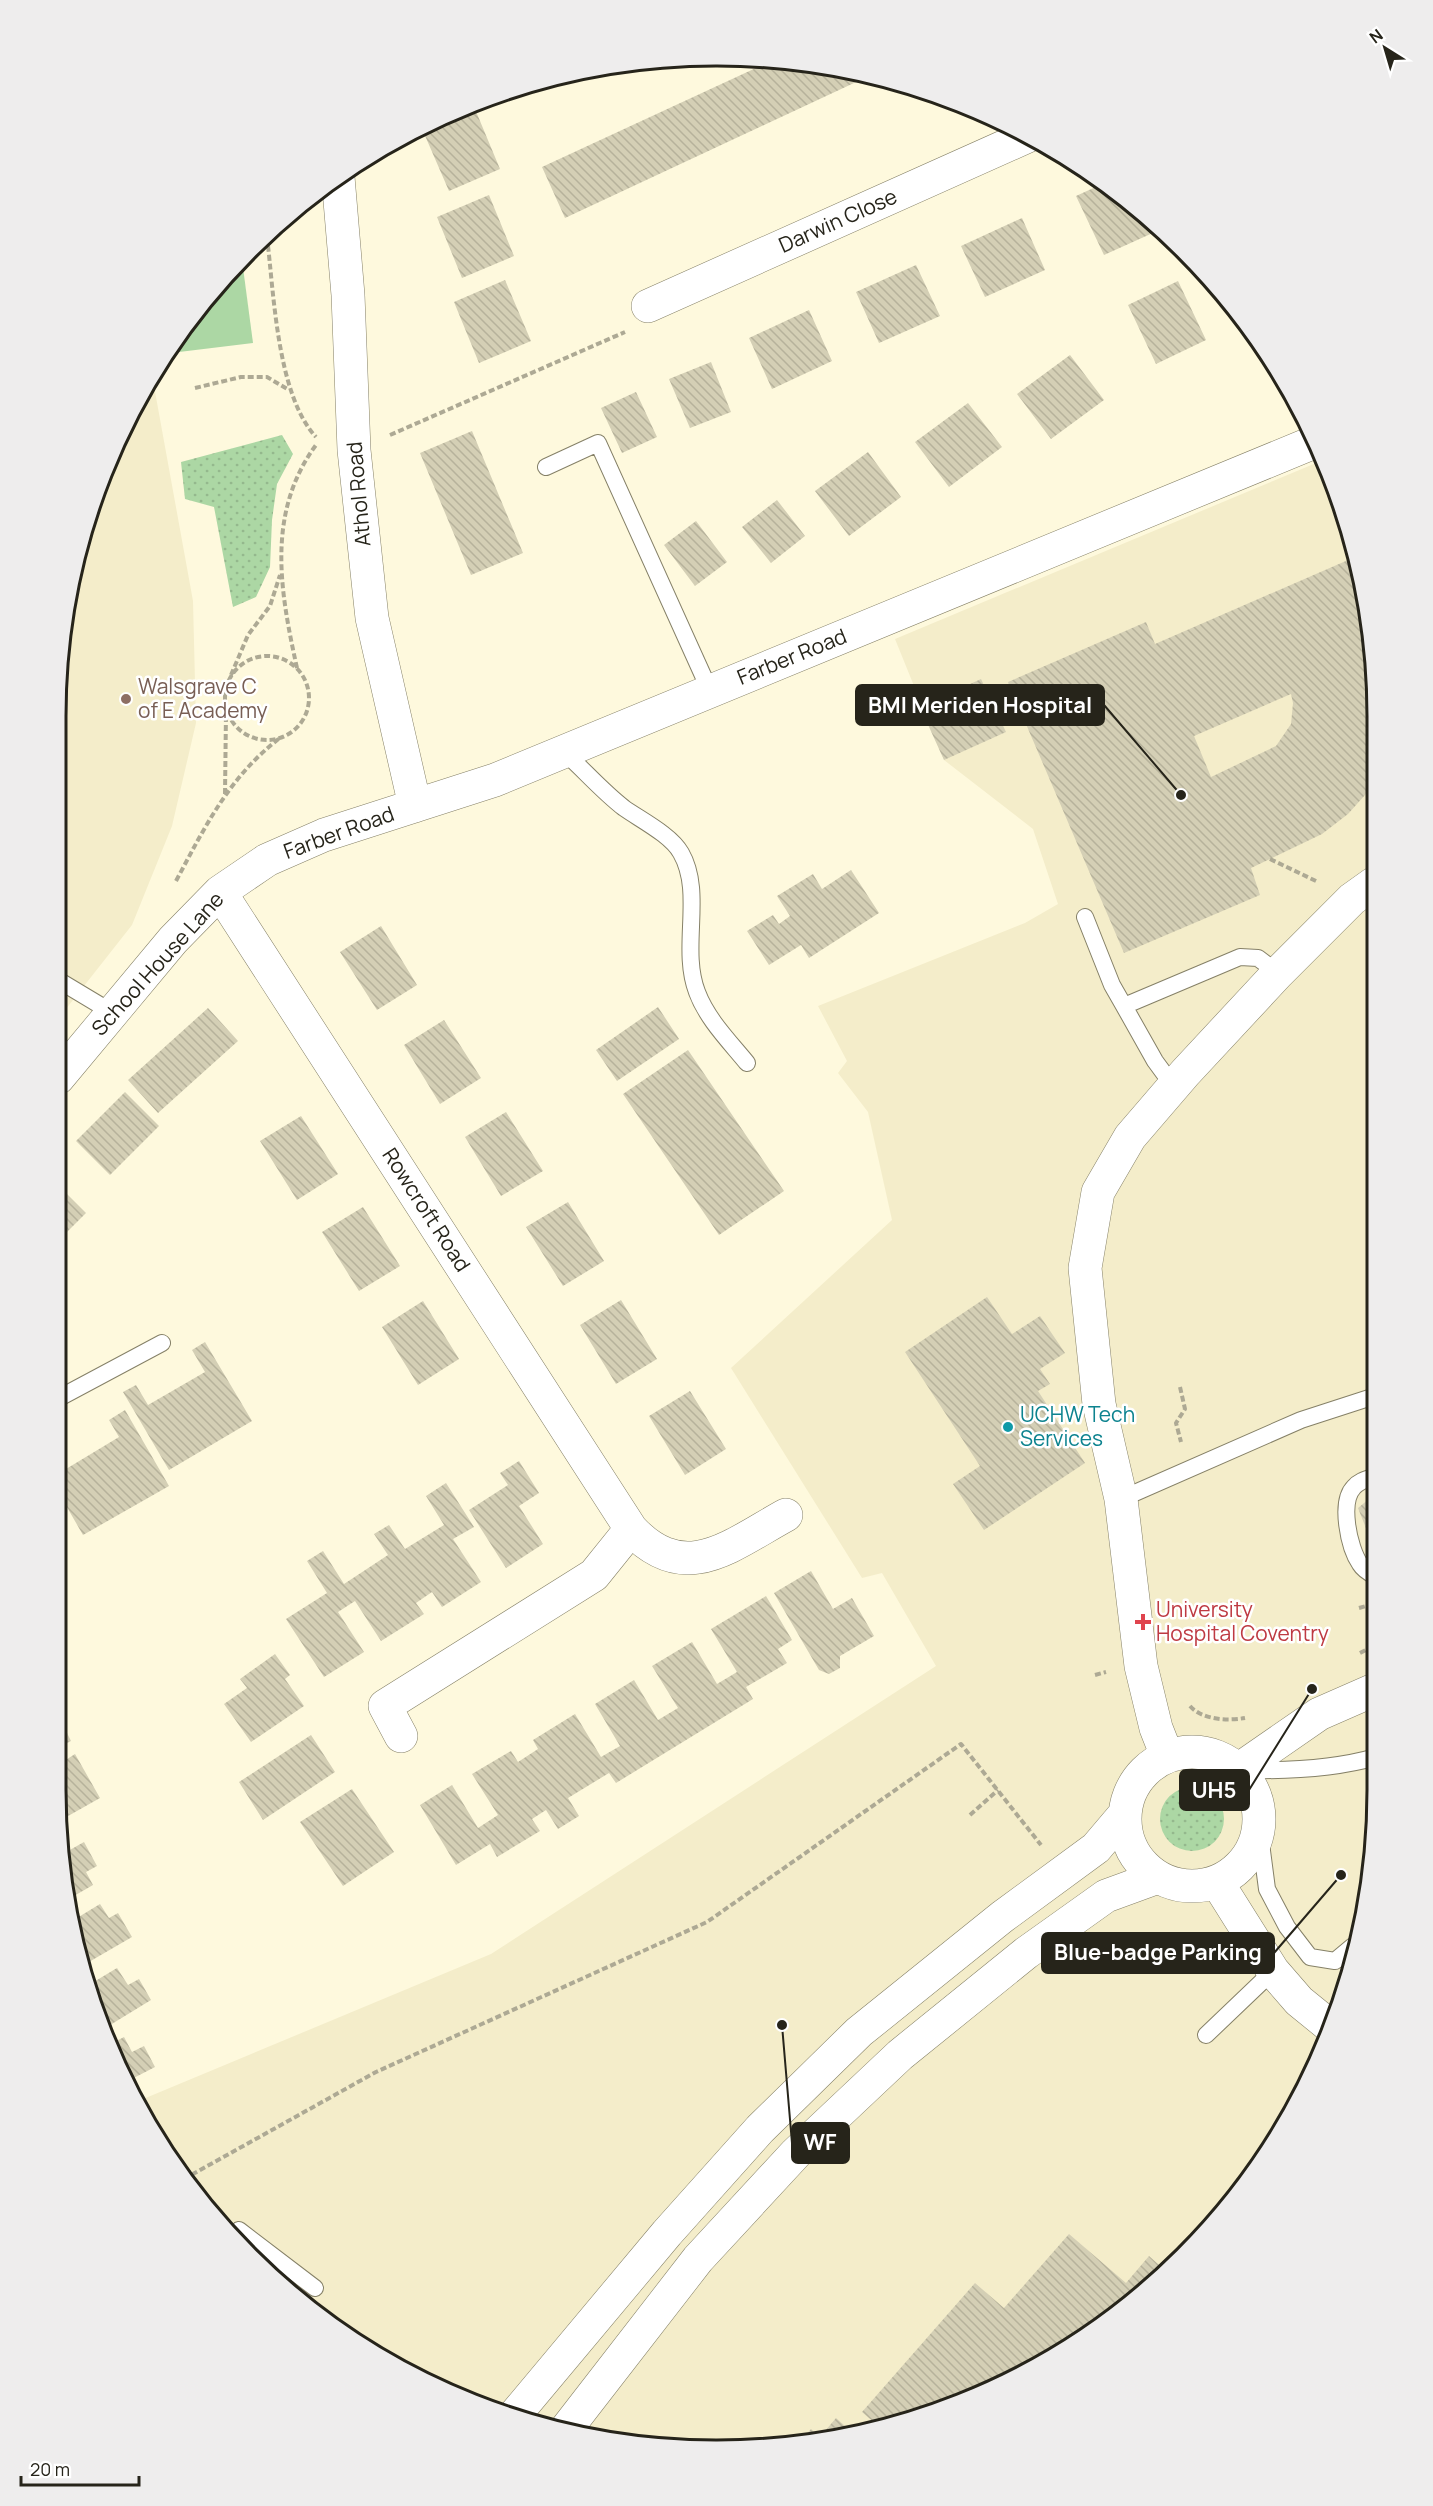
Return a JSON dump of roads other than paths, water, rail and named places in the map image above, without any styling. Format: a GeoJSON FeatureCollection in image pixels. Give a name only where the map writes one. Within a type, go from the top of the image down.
{"type":"FeatureCollection","features":[{"type":"Feature","properties":{"kind":"street","name":"Darwin Close"},"geometry":{"type":"LineString","coordinates":[[648,306],[1018,140]]}},
{"type":"Feature","properties":{"kind":"street","name":"Athol Road"},"geometry":{"type":"LineString","coordinates":[[339,187],[348,295],[354,450],[372,618],[415,806]]}},
{"type":"Feature","properties":{"kind":"street","name":"Farber Road"},"geometry":{"type":"LineString","coordinates":[[267,860],[324,836],[495,780],[1307,445]]}},
{"type":"Feature","properties":{"kind":"street","name":"School House Lane"},"geometry":{"type":"LineString","coordinates":[[66,1069],[173,940],[220,892],[267,860]]}},
{"type":"Feature","properties":{"kind":"street"},"geometry":{"type":"LineString","coordinates":[[1167,1756],[1156,1728],[1141,1666],[1121,1499],[1099,1404],[1085,1268],[1098,1192],[1130,1137],[1278,973],[1362,891]]}},
{"type":"Feature","properties":{"kind":"street","name":"Rowcroft Road"},"geometry":{"type":"LineString","coordinates":[[220,892],[631,1529],[641,1540],[665,1556],[712,1556],[786,1515]]}},
{"type":"Feature","properties":{"kind":"street"},"geometry":{"type":"LineString","coordinates":[[401,1736],[385,1706],[594,1575],[631,1529]]}},
{"type":"Feature","properties":{"kind":"street"},"geometry":{"type":"LineString","coordinates":[[1238,1770],[1319,1714],[1367,1693]]}},
{"type":"Feature","properties":{"kind":"street"},"geometry":{"type":"LineString","coordinates":[[1193,1751],[1216,1756],[1238,1770],[1250,1784],[1258,1805],[1259,1828],[1253,1848],[1238,1868],[1217,1882],[1196,1886],[1176,1884],[1158,1877],[1135,1856],[1127,1838],[1124,1815],[1130,1792],[1145,1771],[1167,1756],[1193,1751]]}},
{"type":"Feature","properties":{"kind":"street"},"geometry":{"type":"LineString","coordinates":[[520,2409],[667,2233],[760,2129],[859,2032],[1002,1917],[1096,1848],[1124,1815]]}},
{"type":"Feature","properties":{"kind":"street"},"geometry":{"type":"LineString","coordinates":[[571,2423],[698,2259],[796,2152],[900,2055],[1026,1953],[1106,1896],[1158,1877]]}},
{"type":"Feature","properties":{"kind":"street"},"geometry":{"type":"LineString","coordinates":[[1217,1882],[1273,1971],[1299,2001],[1324,2021]]}},
{"type":"Feature","properties":{"kind":"lane"},"geometry":{"type":"LineString","coordinates":[[546,467],[598,443],[710,691]]}},
{"type":"Feature","properties":{"kind":"lane"},"geometry":{"type":"LineString","coordinates":[[564,752],[623,807],[655,829],[680,851],[689,870],[692,900],[689,934],[696,992],[709,1016],[747,1063]]}},
{"type":"Feature","properties":{"kind":"lane"},"geometry":{"type":"LineString","coordinates":[[1085,917],[1112,985],[1155,1061],[1174,1087]]}},
{"type":"Feature","properties":{"kind":"lane"},"geometry":{"type":"LineString","coordinates":[[1124,1006],[1240,957],[1258,958],[1278,973]]}},
{"type":"Feature","properties":{"kind":"lane"},"geometry":{"type":"LineString","coordinates":[[66,985],[113,1013]]}},
{"type":"Feature","properties":{"kind":"lane"},"geometry":{"type":"LineString","coordinates":[[66,1395],[162,1343]]}},
{"type":"Feature","properties":{"kind":"lane"},"geometry":{"type":"LineString","coordinates":[[1121,1499],[1301,1420],[1367,1399]]}},
{"type":"Feature","properties":{"kind":"lane"},"geometry":{"type":"LineString","coordinates":[[1367,1479],[1352,1488],[1346,1501],[1346,1524],[1360,1564],[1367,1570]]}},
{"type":"Feature","properties":{"kind":"lane"},"geometry":{"type":"LineString","coordinates":[[1238,1770],[1293,1769],[1353,1764],[1367,1760]]}},
{"type":"Feature","properties":{"kind":"lane"},"geometry":{"type":"LineString","coordinates":[[1259,1828],[1267,1889],[1287,1927],[1310,1957],[1335,1961],[1346,1952]]}},
{"type":"Feature","properties":{"kind":"lane"},"geometry":{"type":"LineString","coordinates":[[1206,2035],[1273,1971]]}},
{"type":"Feature","properties":{"kind":"lane"},"geometry":{"type":"LineString","coordinates":[[239,2230],[315,2288]]}},
{"type":"Feature","properties":{"kind":"place","name":"Walsgrave C of E Academy"},"geometry":{"type":"Point","coordinates":[126,699]}},
{"type":"Feature","properties":{"kind":"place","name":"BMI Meriden Hospital"},"geometry":{"type":"Point","coordinates":[1181,795]}},
{"type":"Feature","properties":{"kind":"place","name":"UCHW Tech Services"},"geometry":{"type":"Point","coordinates":[1008,1427]}},
{"type":"Feature","properties":{"kind":"place","name":"University Hospital Coventry"},"geometry":{"type":"Point","coordinates":[1143,1622]}},
{"type":"Feature","properties":{"kind":"place","name":"UH5"},"geometry":{"type":"Point","coordinates":[1312,1689]}},
{"type":"Feature","properties":{"kind":"place","name":"Blue-badge Parking"},"geometry":{"type":"Point","coordinates":[1341,1875]}},
{"type":"Feature","properties":{"kind":"place","name":"WF"},"geometry":{"type":"Point","coordinates":[782,2025]}}]}
